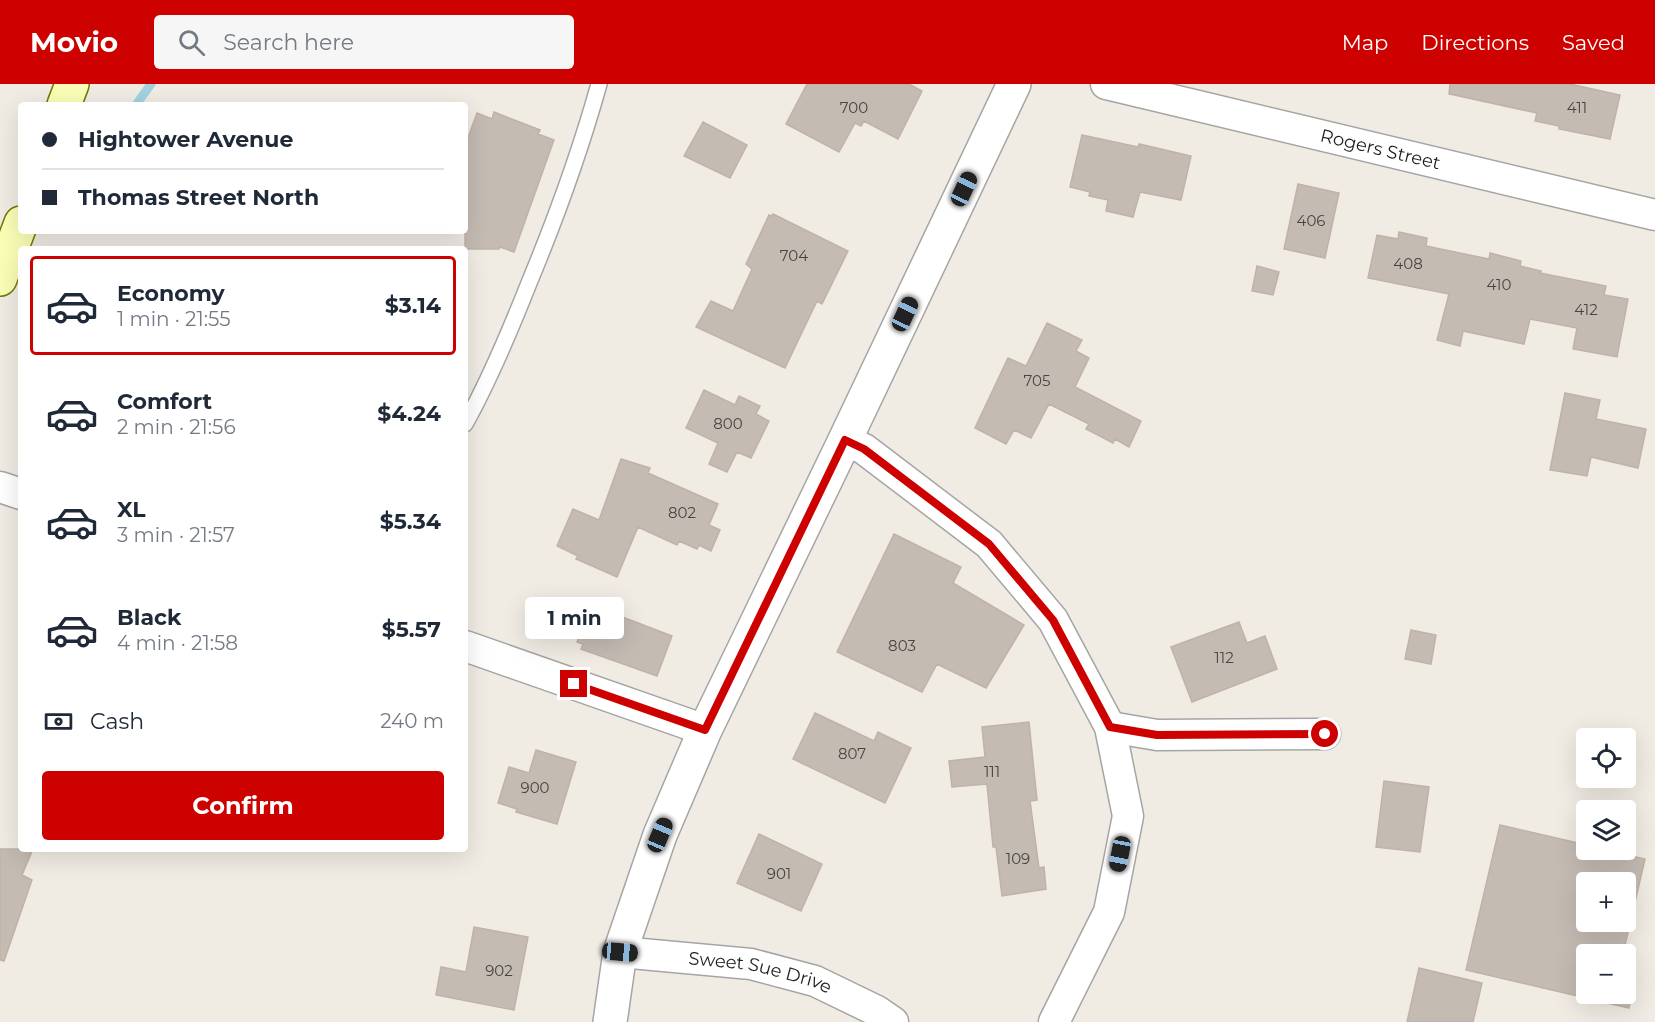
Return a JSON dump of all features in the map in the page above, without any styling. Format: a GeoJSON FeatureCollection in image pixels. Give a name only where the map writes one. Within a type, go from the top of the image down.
{"type":"FeatureCollection","features":[{"type":"Feature","properties":{"kind":"main road"},"geometry":{"type":"LineString","coordinates":[[65,102],[72,84]]}},
{"type":"Feature","properties":{"kind":"main road"},"geometry":{"type":"LineString","coordinates":[[0,279],[18,231]]}},
{"type":"Feature","properties":{"kind":"street"},"geometry":{"type":"LineString","coordinates":[[610,1022],[620,952],[660,835],[705,730],[1014,84]]}},
{"type":"Feature","properties":{"kind":"street","name":"Rogers Street"},"geometry":{"type":"LineString","coordinates":[[1106,84],[1655,216]]}},
{"type":"Feature","properties":{"kind":"street"},"geometry":{"type":"LineString","coordinates":[[845,440],[864,449],[989,544],[1053,620],[1110,727],[1128,816],[1109,912],[1054,1022]]}},
{"type":"Feature","properties":{"kind":"street"},"geometry":{"type":"LineString","coordinates":[[0,487],[18,493]]}},
{"type":"Feature","properties":{"kind":"street"},"geometry":{"type":"LineString","coordinates":[[468,647],[705,730]]}},
{"type":"Feature","properties":{"kind":"street"},"geometry":{"type":"LineString","coordinates":[[1110,727],[1157,735],[1325,734]]}},
{"type":"Feature","properties":{"kind":"street","name":"Sweet Sue Drive"},"geometry":{"type":"LineString","coordinates":[[620,952],[751,964],[815,981],[877,1011],[894,1022]]}},
{"type":"Feature","properties":{"kind":"lane"},"geometry":{"type":"LineString","coordinates":[[468,415],[509,332],[551,229],[587,126],[598,84]]}},
{"type":"Feature","properties":{"kind":"building"},"geometry":{"type":"Polygon","coordinates":[[[807,84],[909,84],[922,91],[898,139],[864,121],[861,126],[855,123],[839,152],[786,124],[807,84]]]}},
{"type":"Feature","properties":{"kind":"building"},"geometry":{"type":"Polygon","coordinates":[[[1450,84],[1570,84],[1620,95],[1610,139],[1559,129],[1559,126],[1535,121],[1537,113],[1449,94],[1450,84]]]}},
{"type":"Feature","properties":{"kind":"building"},"geometry":{"type":"Polygon","coordinates":[[[494,112],[540,130],[538,134],[554,140],[514,252],[500,247],[499,249],[468,249],[468,246],[465,246],[465,234],[468,234],[468,138],[477,113],[492,119],[494,112]]]}},
{"type":"Feature","properties":{"kind":"building"},"geometry":{"type":"Polygon","coordinates":[[[703,122],[747,145],[730,178],[684,156],[703,122]]]}},
{"type":"Feature","properties":{"kind":"building"},"geometry":{"type":"Polygon","coordinates":[[[1082,135],[1138,147],[1139,144],[1191,156],[1181,200],[1140,192],[1133,217],[1106,211],[1108,200],[1089,196],[1090,192],[1070,187],[1082,135]]]}},
{"type":"Feature","properties":{"kind":"building"},"geometry":{"type":"Polygon","coordinates":[[[1298,184],[1339,193],[1325,258],[1284,249],[1298,184]]]}},
{"type":"Feature","properties":{"kind":"building"},"geometry":{"type":"Polygon","coordinates":[[[773,214],[848,251],[822,304],[817,301],[785,368],[696,327],[711,301],[733,311],[752,269],[746,264],[769,215],[773,214]]]}},
{"type":"Feature","properties":{"kind":"building"},"geometry":{"type":"Polygon","coordinates":[[[1399,232],[1427,238],[1426,246],[1489,259],[1490,253],[1521,261],[1520,266],[1541,271],[1540,273],[1606,286],[1604,295],[1628,299],[1617,357],[1573,349],[1577,328],[1530,319],[1524,344],[1463,331],[1460,346],[1437,340],[1449,294],[1368,278],[1377,235],[1398,239],[1399,232]]]}},
{"type":"Feature","properties":{"kind":"building"},"geometry":{"type":"Polygon","coordinates":[[[1257,266],[1279,272],[1273,295],[1252,291],[1257,266]]]}},
{"type":"Feature","properties":{"kind":"building"},"geometry":{"type":"Polygon","coordinates":[[[1047,323],[1082,340],[1076,351],[1089,358],[1075,387],[1141,421],[1129,447],[1115,439],[1113,443],[1086,429],[1089,424],[1049,404],[1031,438],[1014,430],[1006,444],[975,428],[1008,358],[1026,366],[1047,323]]]}},
{"type":"Feature","properties":{"kind":"building"},"geometry":{"type":"Polygon","coordinates":[[[704,390],[735,405],[739,396],[760,406],[756,414],[769,421],[751,458],[737,452],[727,472],[709,464],[718,443],[686,428],[704,390]]]}},
{"type":"Feature","properties":{"kind":"building"},"geometry":{"type":"Polygon","coordinates":[[[1565,393],[1600,400],[1596,419],[1646,429],[1638,468],[1591,457],[1587,476],[1550,470],[1565,393]]]}},
{"type":"Feature","properties":{"kind":"building"},"geometry":{"type":"Polygon","coordinates":[[[621,459],[650,468],[648,473],[718,504],[709,525],[720,530],[711,551],[699,545],[697,549],[679,541],[677,545],[638,527],[617,577],[576,559],[578,556],[557,546],[573,509],[599,520],[621,459]]]}},
{"type":"Feature","properties":{"kind":"building"},"geometry":{"type":"Polygon","coordinates":[[[894,534],[961,567],[953,583],[1024,625],[986,688],[937,664],[922,692],[837,652],[894,534]]]}},
{"type":"Feature","properties":{"kind":"building"},"geometry":{"type":"Polygon","coordinates":[[[591,605],[672,636],[657,676],[581,649],[583,644],[577,642],[591,605]]]}},
{"type":"Feature","properties":{"kind":"building"},"geometry":{"type":"Polygon","coordinates":[[[1239,622],[1247,643],[1265,636],[1277,669],[1192,702],[1171,647],[1239,622]]]}},
{"type":"Feature","properties":{"kind":"building"},"geometry":{"type":"Polygon","coordinates":[[[1411,630],[1436,635],[1431,664],[1405,659],[1411,630]]]}},
{"type":"Feature","properties":{"kind":"building"},"geometry":{"type":"Polygon","coordinates":[[[815,713],[874,741],[878,732],[911,748],[885,803],[793,759],[815,713]]]}},
{"type":"Feature","properties":{"kind":"building"},"geometry":{"type":"Polygon","coordinates":[[[1029,722],[1037,800],[1030,801],[1039,868],[1044,867],[1046,889],[1002,896],[996,847],[993,847],[987,784],[952,787],[949,761],[985,757],[982,727],[1029,722]]]}},
{"type":"Feature","properties":{"kind":"building"},"geometry":{"type":"Polygon","coordinates":[[[536,750],[576,762],[557,824],[516,812],[517,809],[498,803],[509,767],[529,773],[536,750]]]}},
{"type":"Feature","properties":{"kind":"building"},"geometry":{"type":"Polygon","coordinates":[[[1384,781],[1429,787],[1420,852],[1376,847],[1384,781]]]}},
{"type":"Feature","properties":{"kind":"building"},"geometry":{"type":"Polygon","coordinates":[[[1500,825],[1576,842],[1576,860],[1636,860],[1636,857],[1645,859],[1636,898],[1636,872],[1576,872],[1576,932],[1628,932],[1625,944],[1576,944],[1576,996],[1466,970],[1500,825]]]}},
{"type":"Feature","properties":{"kind":"building"},"geometry":{"type":"Polygon","coordinates":[[[759,834],[822,864],[801,911],[737,883],[759,834]]]}},
{"type":"Feature","properties":{"kind":"building"},"geometry":{"type":"Polygon","coordinates":[[[0,849],[32,852],[22,875],[32,880],[4,961],[0,960],[0,849]]]}},
{"type":"Feature","properties":{"kind":"building"},"geometry":{"type":"Polygon","coordinates":[[[474,927],[528,937],[514,1010],[436,995],[441,967],[466,972],[474,927]]]}},
{"type":"Feature","properties":{"kind":"building"},"geometry":{"type":"Polygon","coordinates":[[[1419,968],[1482,983],[1473,1022],[1407,1022],[1419,968]]]}},
{"type":"Feature","properties":{"kind":"building"},"geometry":{"type":"Polygon","coordinates":[[[1612,1004],[1630,1004],[1629,1008],[1612,1004]]]}},
{"type":"Feature","properties":{"kind":"waterway"},"geometry":{"type":"LineString","coordinates":[[138,102],[151,84]]}},
{"type":"Feature","properties":{"kind":"route"},"geometry":{"type":"LineString","coordinates":[[574,684],[705,730],[845,440],[864,449],[989,544],[1053,620],[1110,727],[1157,735],[1325,734]]}}]}
